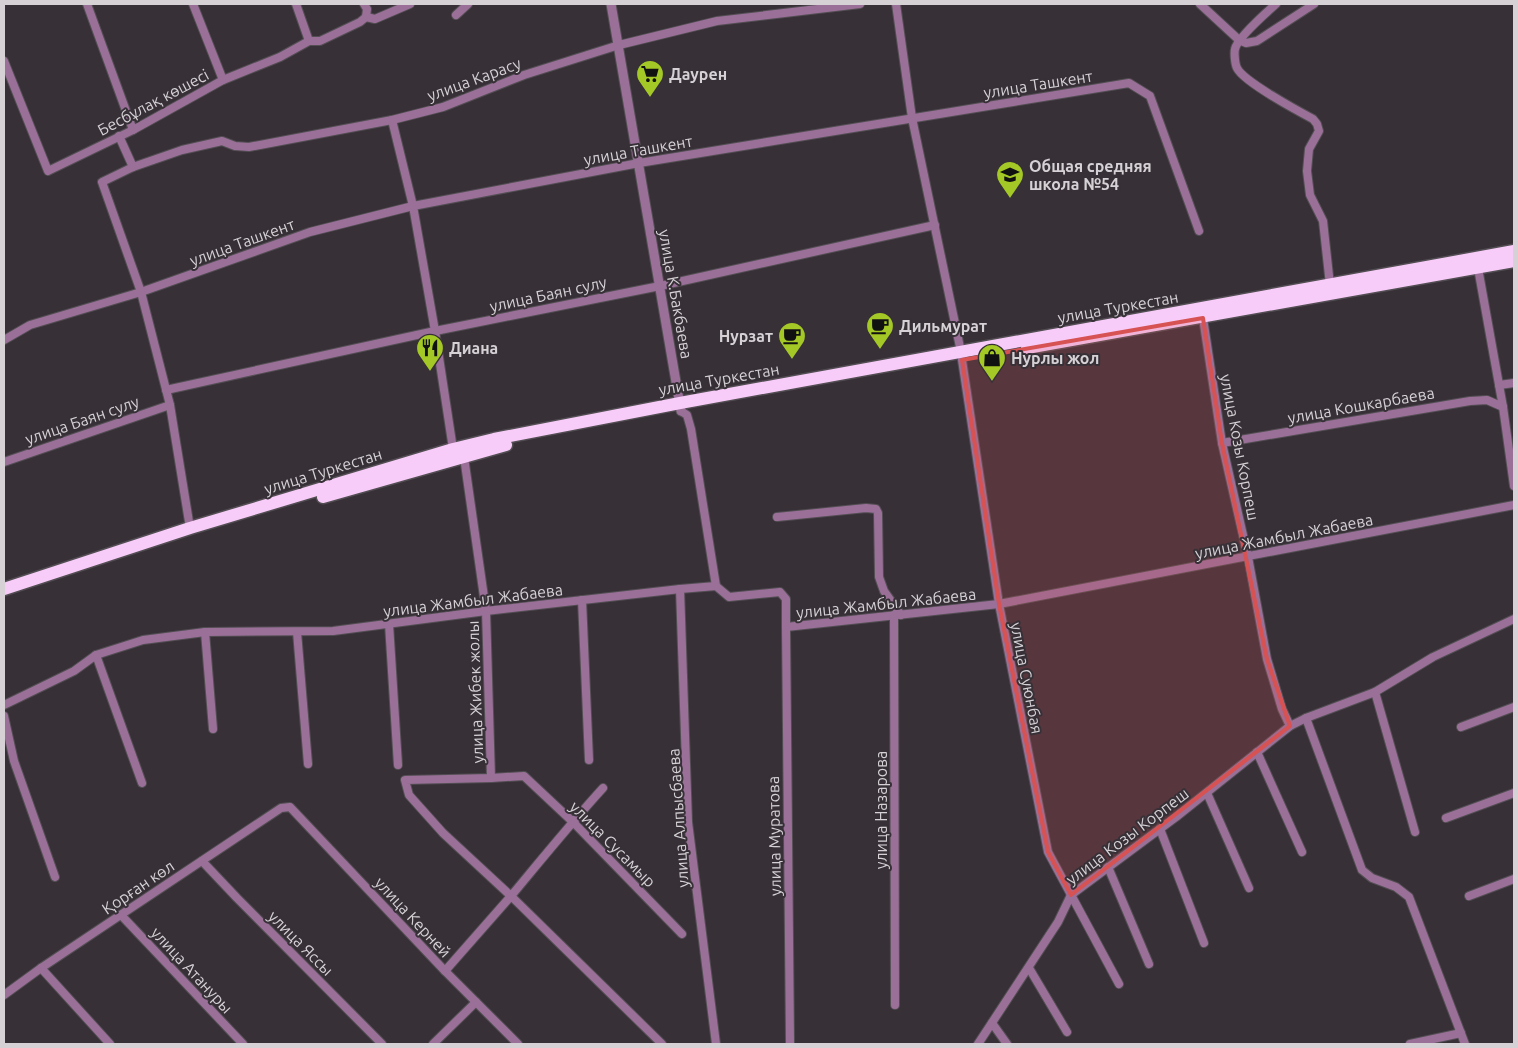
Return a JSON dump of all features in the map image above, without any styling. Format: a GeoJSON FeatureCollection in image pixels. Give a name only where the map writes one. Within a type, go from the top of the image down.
{"type":"FeatureCollection","features":[{"type":"Feature","properties":{"kind":"highway","name":"улица Туркестан"},"geometry":{"type":"LineString","coordinates":[[4,589],[190,528],[453,449],[494,439],[962,356],[1330,285],[1511,257]]}},
{"type":"Feature","properties":{"kind":"highway","name":"улица Туркестан"},"geometry":{"type":"LineString","coordinates":[[962,356],[1203,318],[1478,268],[1511,257]]}},
{"type":"Feature","properties":{"kind":"highway","name":"улица Туркестан"},"geometry":{"type":"LineString","coordinates":[[4,598],[202,533],[496,447],[680,407]]}},
{"type":"Feature","properties":{"kind":"street"},"geometry":{"type":"LineString","coordinates":[[87,4],[133,130]]}},
{"type":"Feature","properties":{"kind":"street","name":"Бесбұлақ көшесі"},"geometry":{"type":"LineString","coordinates":[[4,61],[48,171],[133,130],[223,80],[193,4]]}},
{"type":"Feature","properties":{"kind":"street"},"geometry":{"type":"LineString","coordinates":[[296,4],[309,41]]}},
{"type":"Feature","properties":{"kind":"street"},"geometry":{"type":"LineString","coordinates":[[223,80],[280,57],[309,41],[320,41],[360,22],[366,17],[367,9],[364,4]]}},
{"type":"Feature","properties":{"kind":"street"},"geometry":{"type":"LineString","coordinates":[[366,17],[375,19],[410,4]]}},
{"type":"Feature","properties":{"kind":"street"},"geometry":{"type":"LineString","coordinates":[[456,15],[468,4]]}},
{"type":"Feature","properties":{"kind":"street","name":"улица К.Бакбаева"},"geometry":{"type":"LineString","coordinates":[[611,4],[680,407],[687,415],[691,429],[716,586]]}},
{"type":"Feature","properties":{"kind":"street","name":"улица Карасу"},"geometry":{"type":"LineString","coordinates":[[142,292],[102,182],[133,167],[182,150],[222,141],[235,146],[249,147],[392,120],[443,107],[524,76],[619,45],[717,22],[860,4]]}},
{"type":"Feature","properties":{"kind":"street","name":"улица Суюнбая"},"geometry":{"type":"LineString","coordinates":[[896,4],[912,118],[962,356],[999,604],[1048,852],[1119,984]]}},
{"type":"Feature","properties":{"kind":"street"},"geometry":{"type":"LineString","coordinates":[[1200,4],[1239,40],[1246,43],[1257,41],[1314,4]]}},
{"type":"Feature","properties":{"kind":"street"},"geometry":{"type":"LineString","coordinates":[[1276,4],[1239,40],[1235,49],[1237,68],[1276,99],[1313,119],[1317,124],[1319,131],[1309,149],[1307,171],[1310,195],[1323,221],[1330,285]]}},
{"type":"Feature","properties":{"kind":"street","name":"улица Ташкент"},"geometry":{"type":"LineString","coordinates":[[4,340],[30,325],[142,292],[310,232],[413,206],[639,164],[1129,83],[1150,96],[1199,231]]}},
{"type":"Feature","properties":{"kind":"street"},"geometry":{"type":"LineString","coordinates":[[392,120],[413,206],[453,449]]}},
{"type":"Feature","properties":{"kind":"street"},"geometry":{"type":"LineString","coordinates":[[119,136],[133,167]]}},
{"type":"Feature","properties":{"kind":"street","name":"улица Баян сулу"},"geometry":{"type":"LineString","coordinates":[[166,390],[435,331],[660,286],[935,225]]}},
{"type":"Feature","properties":{"kind":"street"},"geometry":{"type":"LineString","coordinates":[[1478,268],[1503,407],[1514,486]]}},
{"type":"Feature","properties":{"kind":"street"},"geometry":{"type":"LineString","coordinates":[[142,292],[170,405],[190,528]]}},
{"type":"Feature","properties":{"kind":"street","name":"улица Козы Корпеш"},"geometry":{"type":"LineString","coordinates":[[1203,318],[1222,443],[1248,557],[1267,659],[1282,709],[1290,726]]}},
{"type":"Feature","properties":{"kind":"street"},"geometry":{"type":"LineString","coordinates":[[1499,385],[1514,383]]}},
{"type":"Feature","properties":{"kind":"street","name":"улица Кошкарбаева"},"geometry":{"type":"LineString","coordinates":[[1222,443],[1470,401],[1487,400],[1503,407]]}},
{"type":"Feature","properties":{"kind":"street","name":"улица Баян сулу"},"geometry":{"type":"LineString","coordinates":[[4,462],[170,405]]}},
{"type":"Feature","properties":{"kind":"street","name":"улица Жибек жолы"},"geometry":{"type":"LineString","coordinates":[[464,457],[486,611],[491,778]]}},
{"type":"Feature","properties":{"kind":"street","name":"улица Жамбыл Жабаева"},"geometry":{"type":"LineString","coordinates":[[4,705],[74,671],[96,655],[143,640],[205,632],[333,631],[486,611],[716,586],[730,597],[780,592],[786,599],[786,627],[999,604],[1514,505]]}},
{"type":"Feature","properties":{"kind":"street"},"geometry":{"type":"LineString","coordinates":[[777,517],[866,508],[876,510],[878,513],[879,577],[884,591],[898,615]]}},
{"type":"Feature","properties":{"kind":"street","name":"улица Алпысбаева"},"geometry":{"type":"LineString","coordinates":[[680,589],[688,822],[716,1044]]}},
{"type":"Feature","properties":{"kind":"street"},"geometry":{"type":"LineString","coordinates":[[582,600],[589,760]]}},
{"type":"Feature","properties":{"kind":"street","name":"улица Назарова"},"geometry":{"type":"LineString","coordinates":[[895,1005],[898,615]]}},
{"type":"Feature","properties":{"kind":"street","name":"улица Козы Корпеш"},"geometry":{"type":"LineString","coordinates":[[978,1044],[1058,922],[1071,895],[1207,793],[1290,726],[1375,692],[1432,657],[1514,619]]}},
{"type":"Feature","properties":{"kind":"street"},"geometry":{"type":"LineString","coordinates":[[389,624],[398,765]]}},
{"type":"Feature","properties":{"kind":"street","name":"улица Муратова"},"geometry":{"type":"LineString","coordinates":[[786,627],[790,1044]]}},
{"type":"Feature","properties":{"kind":"street"},"geometry":{"type":"LineString","coordinates":[[205,632],[213,729]]}},
{"type":"Feature","properties":{"kind":"street"},"geometry":{"type":"LineString","coordinates":[[297,632],[308,764]]}},
{"type":"Feature","properties":{"kind":"street"},"geometry":{"type":"LineString","coordinates":[[96,655],[142,783]]}},
{"type":"Feature","properties":{"kind":"street"},"geometry":{"type":"LineString","coordinates":[[1375,692],[1415,832]]}},
{"type":"Feature","properties":{"kind":"street"},"geometry":{"type":"LineString","coordinates":[[1461,727],[1514,707]]}},
{"type":"Feature","properties":{"kind":"street"},"geometry":{"type":"LineString","coordinates":[[4,716],[14,761],[55,877]]}},
{"type":"Feature","properties":{"kind":"street"},"geometry":{"type":"LineString","coordinates":[[1306,718],[1362,870],[1372,878],[1396,887],[1409,897],[1465,1044]]}},
{"type":"Feature","properties":{"kind":"street"},"geometry":{"type":"LineString","coordinates":[[1257,752],[1302,852]]}},
{"type":"Feature","properties":{"kind":"street","name":"улица Сусамыр"},"geometry":{"type":"LineString","coordinates":[[491,778],[524,776],[573,822],[682,934]]}},
{"type":"Feature","properties":{"kind":"street"},"geometry":{"type":"LineString","coordinates":[[491,778],[405,780],[409,795],[437,826],[662,1044]]}},
{"type":"Feature","properties":{"kind":"street"},"geometry":{"type":"LineString","coordinates":[[445,971],[603,788]]}},
{"type":"Feature","properties":{"kind":"street"},"geometry":{"type":"LineString","coordinates":[[1207,793],[1249,888]]}},
{"type":"Feature","properties":{"kind":"street"},"geometry":{"type":"LineString","coordinates":[[1446,818],[1514,793]]}},
{"type":"Feature","properties":{"kind":"street","name":"Қорған көл"},"geometry":{"type":"LineString","coordinates":[[4,995],[41,968],[281,808],[290,806]]}},
{"type":"Feature","properties":{"kind":"street","name":"улица Керней"},"geometry":{"type":"LineString","coordinates":[[290,806],[445,971],[518,1044]]}},
{"type":"Feature","properties":{"kind":"street"},"geometry":{"type":"LineString","coordinates":[[1160,829],[1204,943]]}},
{"type":"Feature","properties":{"kind":"street","name":"улица Яссы"},"geometry":{"type":"LineString","coordinates":[[202,861],[382,1044]]}},
{"type":"Feature","properties":{"kind":"street"},"geometry":{"type":"LineString","coordinates":[[1108,867],[1149,964]]}},
{"type":"Feature","properties":{"kind":"street"},"geometry":{"type":"LineString","coordinates":[[1469,896],[1514,879]]}},
{"type":"Feature","properties":{"kind":"street","name":"улица Атануры"},"geometry":{"type":"LineString","coordinates":[[121,914],[243,1044]]}},
{"type":"Feature","properties":{"kind":"street"},"geometry":{"type":"LineString","coordinates":[[41,968],[110,1044]]}},
{"type":"Feature","properties":{"kind":"street"},"geometry":{"type":"LineString","coordinates":[[1029,968],[1067,1032]]}},
{"type":"Feature","properties":{"kind":"street"},"geometry":{"type":"LineString","coordinates":[[433,1044],[476,1002]]}},
{"type":"Feature","properties":{"kind":"street"},"geometry":{"type":"LineString","coordinates":[[992,1023],[1007,1044]]}},
{"type":"Feature","properties":{"kind":"street"},"geometry":{"type":"LineString","coordinates":[[1410,1044],[1461,1033]]}},
{"type":"Feature","properties":{"kind":"highlighted area"},"geometry":{"type":"Polygon","coordinates":[[[1203,318],[1222,443],[1267,659],[1290,726],[1071,895],[1048,852],[999,604],[962,360],[1203,318]]]}},
{"type":"Feature","properties":{"kind":"place","name":"Даурен"},"geometry":{"type":"Point","coordinates":[650,98]}},
{"type":"Feature","properties":{"kind":"place","name":"Общая средняя школа №54"},"geometry":{"type":"Point","coordinates":[1010,199]}},
{"type":"Feature","properties":{"kind":"place","name":"Дильмурат"},"geometry":{"type":"Point","coordinates":[880,350]}},
{"type":"Feature","properties":{"kind":"place","name":"Нурзат"},"geometry":{"type":"Point","coordinates":[792,360]}},
{"type":"Feature","properties":{"kind":"place","name":"Диана"},"geometry":{"type":"Point","coordinates":[430,372]}},
{"type":"Feature","properties":{"kind":"place","name":"Нурлы жол"},"geometry":{"type":"Point","coordinates":[992,382]}}]}
